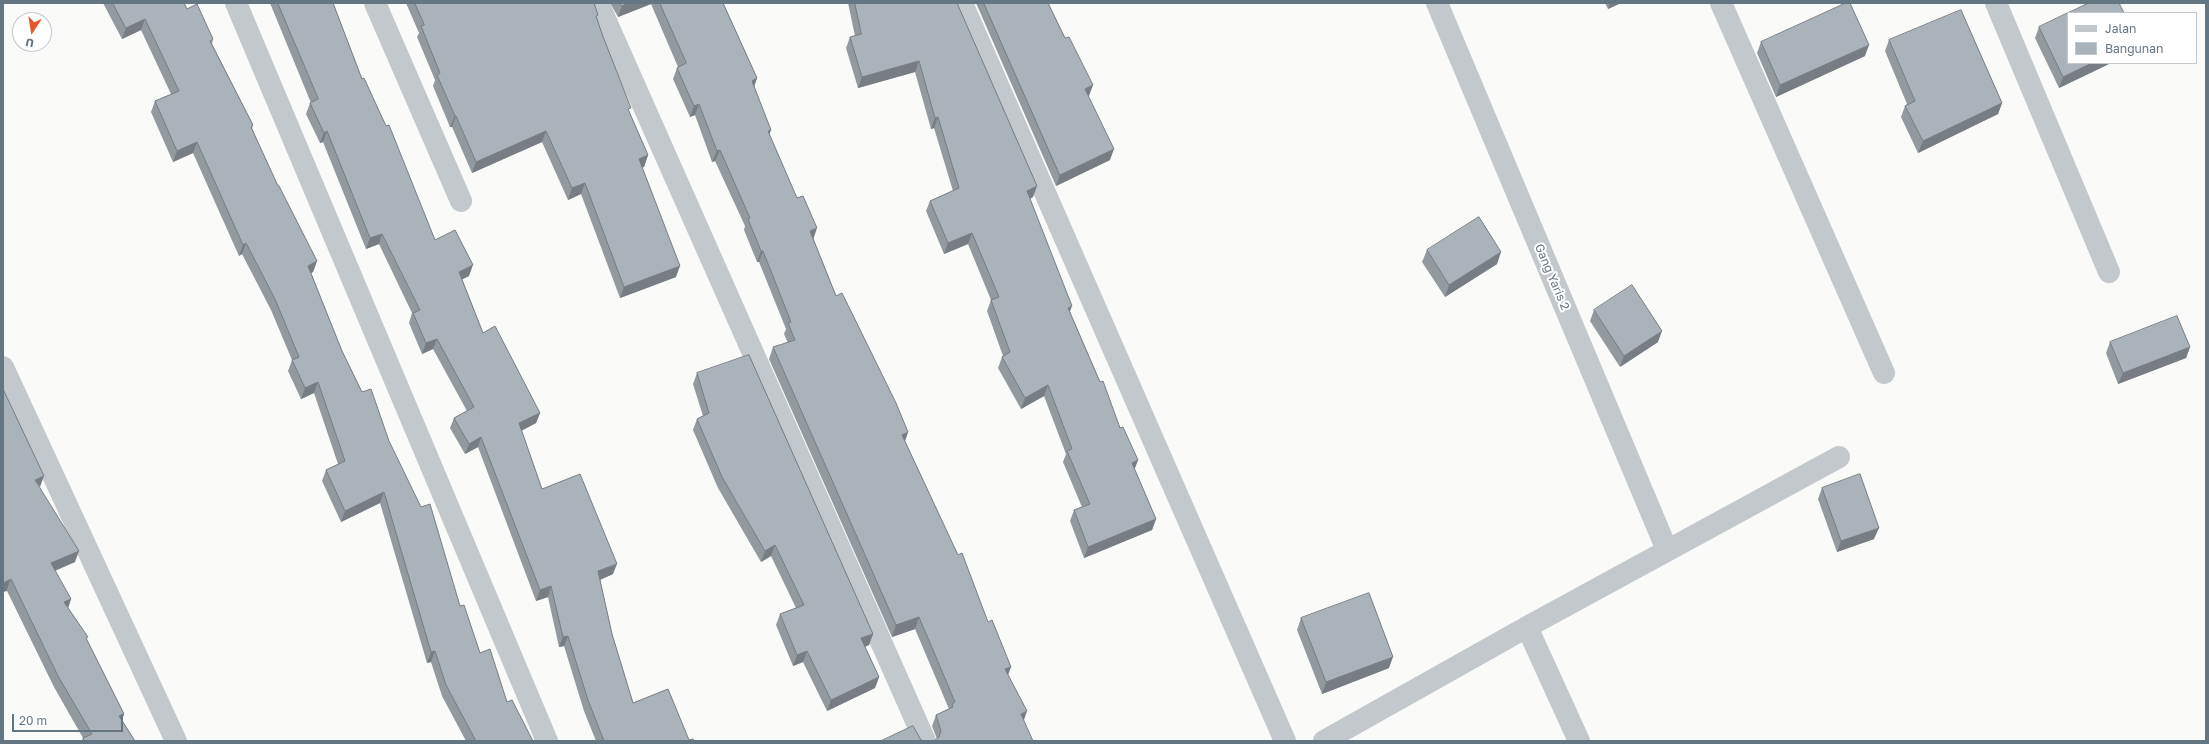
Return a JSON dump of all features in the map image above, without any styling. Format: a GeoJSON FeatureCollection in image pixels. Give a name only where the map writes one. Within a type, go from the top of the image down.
{"type":"FeatureCollection","features":[{"type":"Feature","properties":{"kind":"street"},"geometry":{"type":"LineString","coordinates":[[236,3],[547,741]]}},
{"type":"Feature","properties":{"kind":"street"},"geometry":{"type":"LineString","coordinates":[[374,3],[461,201]]}},
{"type":"Feature","properties":{"kind":"street"},"geometry":{"type":"LineString","coordinates":[[598,3],[925,741]]}},
{"type":"Feature","properties":{"kind":"street"},"geometry":{"type":"LineString","coordinates":[[962,3],[1285,741]]}},
{"type":"Feature","properties":{"kind":"street","name":"Gang Yaris 2"},"geometry":{"type":"LineString","coordinates":[[1437,3],[1667,550]]}},
{"type":"Feature","properties":{"kind":"street"},"geometry":{"type":"LineString","coordinates":[[1721,3],[1884,373]]}},
{"type":"Feature","properties":{"kind":"street"},"geometry":{"type":"LineString","coordinates":[[1996,3],[2110,272]]}},
{"type":"Feature","properties":{"kind":"street"},"geometry":{"type":"LineString","coordinates":[[3,367],[176,741]]}},
{"type":"Feature","properties":{"kind":"street"},"geometry":{"type":"LineString","coordinates":[[1324,741],[1527,626],[1839,457]]}},
{"type":"Feature","properties":{"kind":"street"},"geometry":{"type":"LineString","coordinates":[[1527,626],[1579,741]]}},
{"type":"Feature","properties":{"kind":"building"},"geometry":{"type":"Polygon","coordinates":[[[113,3],[184,3],[187,9],[197,4],[213,39],[210,41],[253,125],[251,127],[278,186],[317,261],[308,266],[342,351],[362,392],[371,389],[389,441],[421,507],[430,504],[460,606],[464,605],[480,653],[490,649],[507,702],[512,700],[533,741],[476,741],[446,685],[435,651],[431,652],[384,492],[345,511],[326,470],[345,461],[318,382],[305,388],[292,360],[299,357],[275,299],[246,243],[243,245],[197,142],[177,151],[155,101],[179,91],[145,19],[126,28],[113,3]]]}},
{"type":"Feature","properties":{"kind":"building"},"geometry":{"type":"Polygon","coordinates":[[[278,3],[333,3],[362,79],[364,78],[386,126],[389,125],[435,240],[455,230],[473,265],[459,272],[483,333],[495,326],[540,413],[519,423],[542,489],[580,474],[617,564],[598,571],[612,634],[633,703],[668,689],[689,740],[693,739],[694,741],[604,741],[588,700],[568,636],[563,637],[551,586],[540,590],[481,437],[469,444],[454,418],[474,407],[437,339],[426,343],[413,313],[420,310],[382,234],[370,238],[327,131],[324,133],[310,103],[318,99],[278,3]]]}},
{"type":"Feature","properties":{"kind":"building"},"geometry":{"type":"Polygon","coordinates":[[[415,3],[594,3],[598,15],[596,16],[602,34],[631,108],[628,109],[648,155],[639,159],[680,266],[624,287],[585,183],[572,188],[546,131],[476,162],[437,75],[440,73],[421,26],[424,25],[415,3]]]}},
{"type":"Feature","properties":{"kind":"building"},"geometry":{"type":"Polygon","coordinates":[[[620,3],[628,3],[622,6],[620,3]]]}},
{"type":"Feature","properties":{"kind":"building"},"geometry":{"type":"Polygon","coordinates":[[[660,3],[723,3],[757,78],[752,81],[771,130],[768,131],[797,198],[803,196],[817,228],[810,231],[836,296],[842,293],[896,403],[908,432],[902,435],[958,555],[962,553],[988,622],[992,620],[1011,667],[1005,669],[1027,711],[1021,714],[1033,741],[934,741],[939,737],[941,731],[936,715],[953,707],[952,704],[955,702],[919,617],[896,625],[773,347],[795,340],[788,323],[791,322],[763,251],[761,251],[748,219],[750,218],[720,150],[717,151],[699,104],[694,106],[677,68],[686,63],[660,3]]]}},
{"type":"Feature","properties":{"kind":"building"},"geometry":{"type":"Polygon","coordinates":[[[855,3],[957,3],[1037,186],[1027,191],[1072,306],[1068,308],[1100,382],[1103,381],[1120,428],[1123,427],[1138,460],[1132,463],[1156,519],[1088,547],[1074,510],[1090,504],[1067,451],[1072,449],[1048,385],[1025,398],[1002,357],[1010,352],[991,300],[999,297],[972,233],[948,243],[930,201],[959,188],[938,117],[935,118],[919,61],[862,77],[850,37],[861,34],[855,3]]]}},
{"type":"Feature","properties":{"kind":"building"},"geometry":{"type":"Polygon","coordinates":[[[984,3],[1048,3],[1065,38],[1069,37],[1093,85],[1085,89],[1114,149],[1060,175],[984,3]]]}},
{"type":"Feature","properties":{"kind":"building"},"geometry":{"type":"Polygon","coordinates":[[[1846,3],[1850,3],[1869,45],[1780,85],[1761,42],[1846,3]]]}},
{"type":"Feature","properties":{"kind":"building"},"geometry":{"type":"Polygon","coordinates":[[[2089,3],[2119,3],[2124,12],[2070,12],[2089,3]]]}},
{"type":"Feature","properties":{"kind":"building"},"geometry":{"type":"Polygon","coordinates":[[[1961,10],[2002,103],[1923,141],[1905,106],[1915,101],[1889,40],[1961,10]]]}},
{"type":"Feature","properties":{"kind":"building"},"geometry":{"type":"Polygon","coordinates":[[[2067,13],[2067,64],[2090,64],[2063,77],[2039,27],[2067,13]]]}},
{"type":"Feature","properties":{"kind":"building"},"geometry":{"type":"Polygon","coordinates":[[[1479,217],[1501,252],[1449,285],[1427,250],[1479,217]]]}},
{"type":"Feature","properties":{"kind":"building"},"geometry":{"type":"Polygon","coordinates":[[[1632,285],[1662,331],[1624,356],[1594,310],[1632,285]]]}},
{"type":"Feature","properties":{"kind":"building"},"geometry":{"type":"Polygon","coordinates":[[[2177,316],[2190,347],[2123,373],[2110,342],[2177,316]]]}},
{"type":"Feature","properties":{"kind":"building"},"geometry":{"type":"Polygon","coordinates":[[[749,355],[873,634],[861,638],[879,677],[831,700],[807,651],[797,655],[780,614],[804,605],[775,545],[765,551],[722,477],[697,419],[709,413],[697,373],[749,355]]]}},
{"type":"Feature","properties":{"kind":"building"},"geometry":{"type":"Polygon","coordinates":[[[3,389],[44,476],[35,480],[79,551],[51,563],[71,599],[64,602],[88,637],[86,638],[124,714],[119,716],[135,741],[84,741],[83,738],[92,734],[58,676],[11,579],[3,583],[3,389]]]}},
{"type":"Feature","properties":{"kind":"building"},"geometry":{"type":"Polygon","coordinates":[[[1860,474],[1879,528],[1841,541],[1822,488],[1860,474]]]}},
{"type":"Feature","properties":{"kind":"building"},"geometry":{"type":"Polygon","coordinates":[[[1369,593],[1393,657],[1326,682],[1301,618],[1369,593]]]}},
{"type":"Feature","properties":{"kind":"building"},"geometry":{"type":"Polygon","coordinates":[[[913,726],[921,740],[925,741],[881,741],[913,726]]]}}]}
